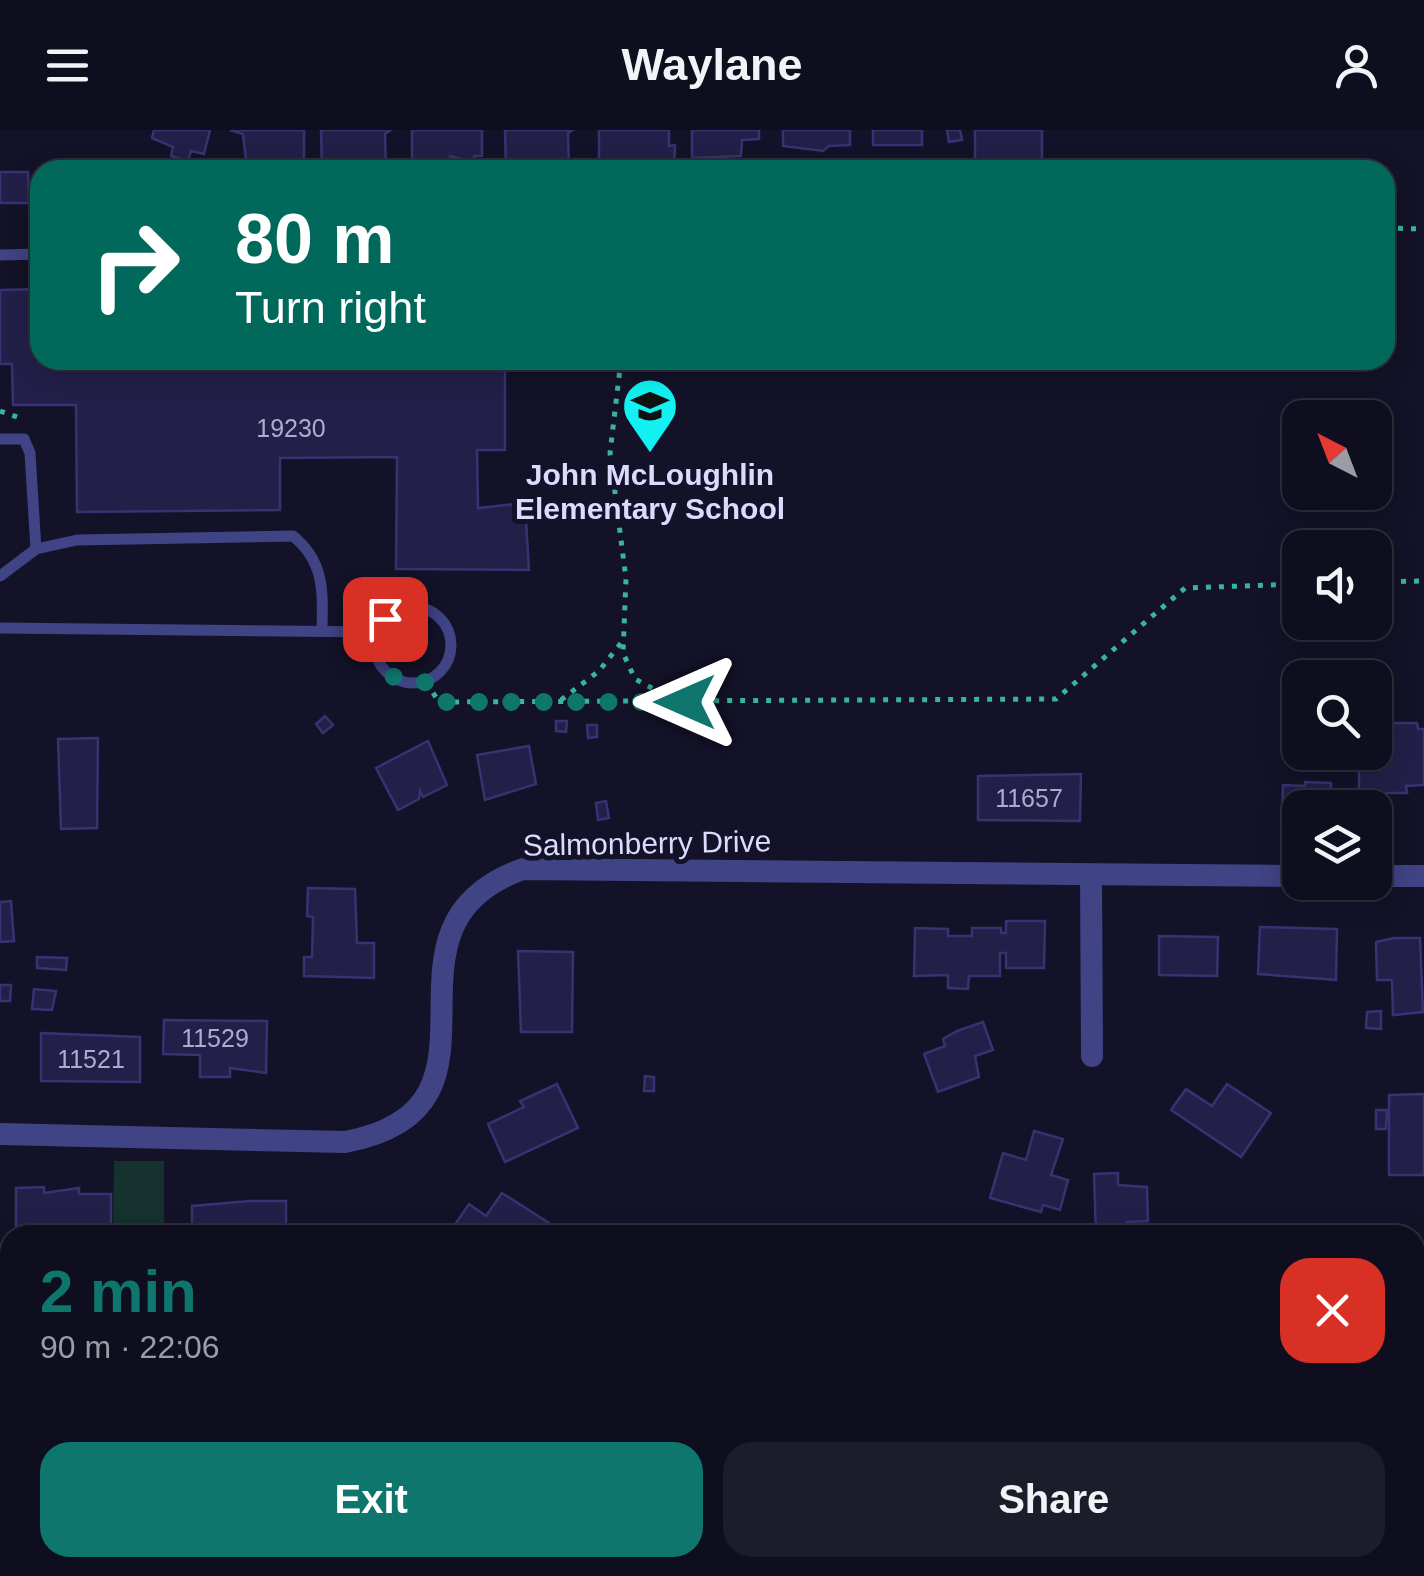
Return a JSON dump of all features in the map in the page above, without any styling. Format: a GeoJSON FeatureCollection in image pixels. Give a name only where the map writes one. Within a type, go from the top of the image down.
{"type":"FeatureCollection","features":[{"type":"Feature","properties":{"kind":"street","name":"Salmonberry Drive"},"geometry":{"type":"LineString","coordinates":[[0,1134],[345,1142],[382,1132],[412,1113],[435,1084],[443,954],[454,922],[483,888],[523,869],[1282,876]]}},
{"type":"Feature","properties":{"kind":"street"},"geometry":{"type":"LineString","coordinates":[[1090,874],[1092,1056]]}},
{"type":"Feature","properties":{"kind":"street"},"geometry":{"type":"LineString","coordinates":[[1392,876],[1424,876]]}},
{"type":"Feature","properties":{"kind":"lane"},"geometry":{"type":"LineString","coordinates":[[0,255],[30,254]]}},
{"type":"Feature","properties":{"kind":"lane"},"geometry":{"type":"LineString","coordinates":[[0,439],[24,439],[30,454],[36,549]]}},
{"type":"Feature","properties":{"kind":"lane"},"geometry":{"type":"LineString","coordinates":[[0,576],[36,549],[78,540],[293,536],[312,551],[323,584],[322,629]]}},
{"type":"Feature","properties":{"kind":"lane"},"geometry":{"type":"LineString","coordinates":[[418,606],[438,615],[452,638],[450,659],[426,682],[394,679],[382,668],[375,648],[377,632],[385,619],[400,609],[418,606]]}},
{"type":"Feature","properties":{"kind":"lane"},"geometry":{"type":"LineString","coordinates":[[0,628],[377,632]]}},
{"type":"Feature","properties":{"kind":"path"},"geometry":{"type":"LineString","coordinates":[[1395,228],[1424,229]]}},
{"type":"Feature","properties":{"kind":"path"},"geometry":{"type":"LineString","coordinates":[[620,370],[610,453],[626,579],[622,642],[635,679],[679,702]]}},
{"type":"Feature","properties":{"kind":"path"},"geometry":{"type":"LineString","coordinates":[[1392,582],[1424,581]]}},
{"type":"Feature","properties":{"kind":"path"},"geometry":{"type":"LineString","coordinates":[[426,682],[439,702],[1056,699],[1185,588],[1282,585]]}},
{"type":"Feature","properties":{"kind":"path"},"geometry":{"type":"LineString","coordinates":[[558,702],[599,672],[622,642]]}},
{"type":"Feature","properties":{"kind":"green space"},"geometry":{"type":"Polygon","coordinates":[[[114,1161],[164,1161],[164,1225],[113,1225],[114,1161]]]}},
{"type":"Feature","properties":{"kind":"building"},"geometry":{"type":"Polygon","coordinates":[[[154,130],[210,130],[204,154],[191,151],[188,160],[171,156],[173,147],[152,138],[154,130]]]}},
{"type":"Feature","properties":{"kind":"building"},"geometry":{"type":"Polygon","coordinates":[[[230,130],[304,130],[304,160],[246,160],[243,134],[230,130]]]}},
{"type":"Feature","properties":{"kind":"building"},"geometry":{"type":"Polygon","coordinates":[[[321,130],[391,130],[385,134],[386,160],[322,160],[321,130]]]}},
{"type":"Feature","properties":{"kind":"building"},"geometry":{"type":"Polygon","coordinates":[[[412,130],[482,130],[482,156],[474,156],[474,160],[450,156],[450,160],[412,160],[412,130]]]}},
{"type":"Feature","properties":{"kind":"building"},"geometry":{"type":"Polygon","coordinates":[[[505,130],[573,130],[568,133],[569,160],[506,160],[505,130]]]}},
{"type":"Feature","properties":{"kind":"building"},"geometry":{"type":"Polygon","coordinates":[[[599,130],[669,130],[669,146],[675,145],[674,160],[599,160],[599,130]]]}},
{"type":"Feature","properties":{"kind":"building"},"geometry":{"type":"Polygon","coordinates":[[[692,130],[759,130],[759,139],[742,140],[741,156],[692,158],[692,130]]]}},
{"type":"Feature","properties":{"kind":"building"},"geometry":{"type":"Polygon","coordinates":[[[783,130],[850,130],[850,145],[829,146],[823,151],[783,146],[783,130]]]}},
{"type":"Feature","properties":{"kind":"building"},"geometry":{"type":"Polygon","coordinates":[[[873,130],[922,130],[922,145],[873,145],[873,130]]]}},
{"type":"Feature","properties":{"kind":"building"},"geometry":{"type":"Polygon","coordinates":[[[947,130],[960,130],[962,140],[949,142],[947,130]]]}},
{"type":"Feature","properties":{"kind":"building"},"geometry":{"type":"Polygon","coordinates":[[[975,130],[1042,130],[1042,160],[975,160],[975,130]]]}},
{"type":"Feature","properties":{"kind":"building"},"geometry":{"type":"Polygon","coordinates":[[[0,172],[28,172],[29,203],[0,203],[0,172]]]}},
{"type":"Feature","properties":{"kind":"building"},"geometry":{"type":"Polygon","coordinates":[[[30,289],[30,370],[505,370],[505,450],[477,450],[478,508],[525,503],[529,570],[396,569],[397,457],[280,458],[280,510],[77,512],[76,405],[13,405],[12,364],[0,364],[0,290],[30,289]]]}},
{"type":"Feature","properties":{"kind":"building"},"geometry":{"type":"Polygon","coordinates":[[[325,716],[333,725],[323,733],[316,724],[325,716]]]}},
{"type":"Feature","properties":{"kind":"building"},"geometry":{"type":"Polygon","coordinates":[[[556,721],[567,721],[566,732],[556,731],[556,721]]]}},
{"type":"Feature","properties":{"kind":"building"},"geometry":{"type":"Polygon","coordinates":[[[1392,723],[1417,723],[1418,729],[1424,729],[1424,785],[1406,786],[1407,793],[1359,790],[1359,770],[1392,770],[1392,723]]]}},
{"type":"Feature","properties":{"kind":"building"},"geometry":{"type":"Polygon","coordinates":[[[587,725],[597,725],[597,737],[588,738],[587,725]]]}},
{"type":"Feature","properties":{"kind":"building"},"geometry":{"type":"Polygon","coordinates":[[[98,738],[97,828],[61,829],[58,739],[98,738]]]}},
{"type":"Feature","properties":{"kind":"building"},"geometry":{"type":"Polygon","coordinates":[[[428,741],[447,785],[423,797],[420,791],[419,799],[398,810],[376,768],[428,741]]]}},
{"type":"Feature","properties":{"kind":"building"},"geometry":{"type":"Polygon","coordinates":[[[529,746],[536,784],[485,800],[477,755],[529,746]]]}},
{"type":"Feature","properties":{"kind":"building"},"geometry":{"type":"Polygon","coordinates":[[[1081,774],[1080,821],[978,820],[978,776],[1081,774]]]}},
{"type":"Feature","properties":{"kind":"building"},"geometry":{"type":"Polygon","coordinates":[[[1305,782],[1331,783],[1331,790],[1283,790],[1283,785],[1305,786],[1305,782]]]}},
{"type":"Feature","properties":{"kind":"building"},"geometry":{"type":"Polygon","coordinates":[[[606,801],[609,818],[598,820],[596,803],[606,801]]]}},
{"type":"Feature","properties":{"kind":"building"},"geometry":{"type":"Polygon","coordinates":[[[308,888],[355,889],[357,943],[374,943],[374,978],[304,976],[304,957],[312,957],[313,917],[307,916],[308,888]]]}},
{"type":"Feature","properties":{"kind":"building"},"geometry":{"type":"Polygon","coordinates":[[[11,901],[14,941],[0,942],[0,902],[11,901]]]}},
{"type":"Feature","properties":{"kind":"building"},"geometry":{"type":"Polygon","coordinates":[[[1006,921],[1045,921],[1044,968],[1006,968],[1006,953],[1000,953],[1000,976],[969,976],[968,989],[948,988],[948,975],[914,976],[915,928],[948,929],[948,936],[972,936],[972,928],[1001,928],[1001,933],[1006,933],[1006,921]]]}},
{"type":"Feature","properties":{"kind":"building"},"geometry":{"type":"Polygon","coordinates":[[[1260,927],[1337,929],[1336,980],[1258,974],[1260,927]]]}},
{"type":"Feature","properties":{"kind":"building"},"geometry":{"type":"Polygon","coordinates":[[[1159,936],[1218,937],[1217,976],[1159,975],[1159,936]]]}},
{"type":"Feature","properties":{"kind":"building"},"geometry":{"type":"Polygon","coordinates":[[[1420,938],[1423,1012],[1393,1015],[1392,980],[1377,980],[1376,942],[1420,938]]]}},
{"type":"Feature","properties":{"kind":"building"},"geometry":{"type":"Polygon","coordinates":[[[518,951],[573,952],[572,1032],[521,1032],[518,951]]]}},
{"type":"Feature","properties":{"kind":"building"},"geometry":{"type":"Polygon","coordinates":[[[37,957],[67,958],[66,970],[37,968],[37,957]]]}},
{"type":"Feature","properties":{"kind":"building"},"geometry":{"type":"Polygon","coordinates":[[[0,985],[11,985],[10,1001],[0,1001],[0,985]]]}},
{"type":"Feature","properties":{"kind":"building"},"geometry":{"type":"Polygon","coordinates":[[[34,989],[56,991],[52,1010],[32,1009],[34,989]]]}},
{"type":"Feature","properties":{"kind":"building"},"geometry":{"type":"Polygon","coordinates":[[[1381,1011],[1381,1029],[1366,1028],[1367,1012],[1381,1011]]]}},
{"type":"Feature","properties":{"kind":"building"},"geometry":{"type":"Polygon","coordinates":[[[164,1020],[267,1021],[266,1073],[230,1068],[230,1077],[200,1077],[200,1055],[163,1054],[164,1020]]]}},
{"type":"Feature","properties":{"kind":"building"},"geometry":{"type":"Polygon","coordinates":[[[983,1022],[993,1050],[975,1056],[979,1077],[938,1092],[924,1054],[945,1046],[943,1039],[957,1031],[983,1022]]]}},
{"type":"Feature","properties":{"kind":"building"},"geometry":{"type":"Polygon","coordinates":[[[41,1033],[140,1037],[140,1082],[41,1081],[41,1033]]]}},
{"type":"Feature","properties":{"kind":"building"},"geometry":{"type":"Polygon","coordinates":[[[645,1076],[654,1077],[654,1091],[644,1091],[645,1076]]]}},
{"type":"Feature","properties":{"kind":"building"},"geometry":{"type":"Polygon","coordinates":[[[557,1084],[578,1128],[505,1162],[488,1124],[524,1107],[520,1101],[557,1084]]]}},
{"type":"Feature","properties":{"kind":"building"},"geometry":{"type":"Polygon","coordinates":[[[1227,1084],[1271,1113],[1241,1157],[1171,1110],[1186,1089],[1212,1106],[1227,1084]]]}},
{"type":"Feature","properties":{"kind":"building"},"geometry":{"type":"Polygon","coordinates":[[[1424,1094],[1424,1175],[1389,1175],[1389,1095],[1424,1094]]]}},
{"type":"Feature","properties":{"kind":"building"},"geometry":{"type":"Polygon","coordinates":[[[1376,1110],[1387,1110],[1386,1129],[1376,1129],[1376,1110]]]}},
{"type":"Feature","properties":{"kind":"building"},"geometry":{"type":"Polygon","coordinates":[[[1034,1131],[1063,1139],[1051,1175],[1068,1180],[1060,1210],[1043,1205],[1041,1212],[990,1198],[1003,1153],[1026,1160],[1034,1131]]]}},
{"type":"Feature","properties":{"kind":"building"},"geometry":{"type":"Polygon","coordinates":[[[1118,1173],[1118,1185],[1147,1187],[1148,1221],[1096,1225],[1094,1174],[1118,1173]]]}},
{"type":"Feature","properties":{"kind":"building"},"geometry":{"type":"Polygon","coordinates":[[[44,1187],[44,1193],[79,1188],[79,1194],[111,1194],[111,1225],[16,1225],[16,1188],[44,1187]]]}},
{"type":"Feature","properties":{"kind":"building"},"geometry":{"type":"Polygon","coordinates":[[[502,1193],[552,1225],[455,1225],[469,1204],[486,1216],[502,1193]]]}},
{"type":"Feature","properties":{"kind":"building"},"geometry":{"type":"Polygon","coordinates":[[[286,1201],[286,1225],[192,1225],[192,1206],[286,1201]]]}},
{"type":"Feature","properties":{"kind":"place","name":"John McLoughlin Elementary School"},"geometry":{"type":"Point","coordinates":[650,455]}},
{"type":"Feature","properties":{"kind":"route"},"geometry":{"type":"LineString","coordinates":[[385,619],[377,632],[375,648],[382,668],[394,679],[426,682],[439,702],[685,702]]}}]}
